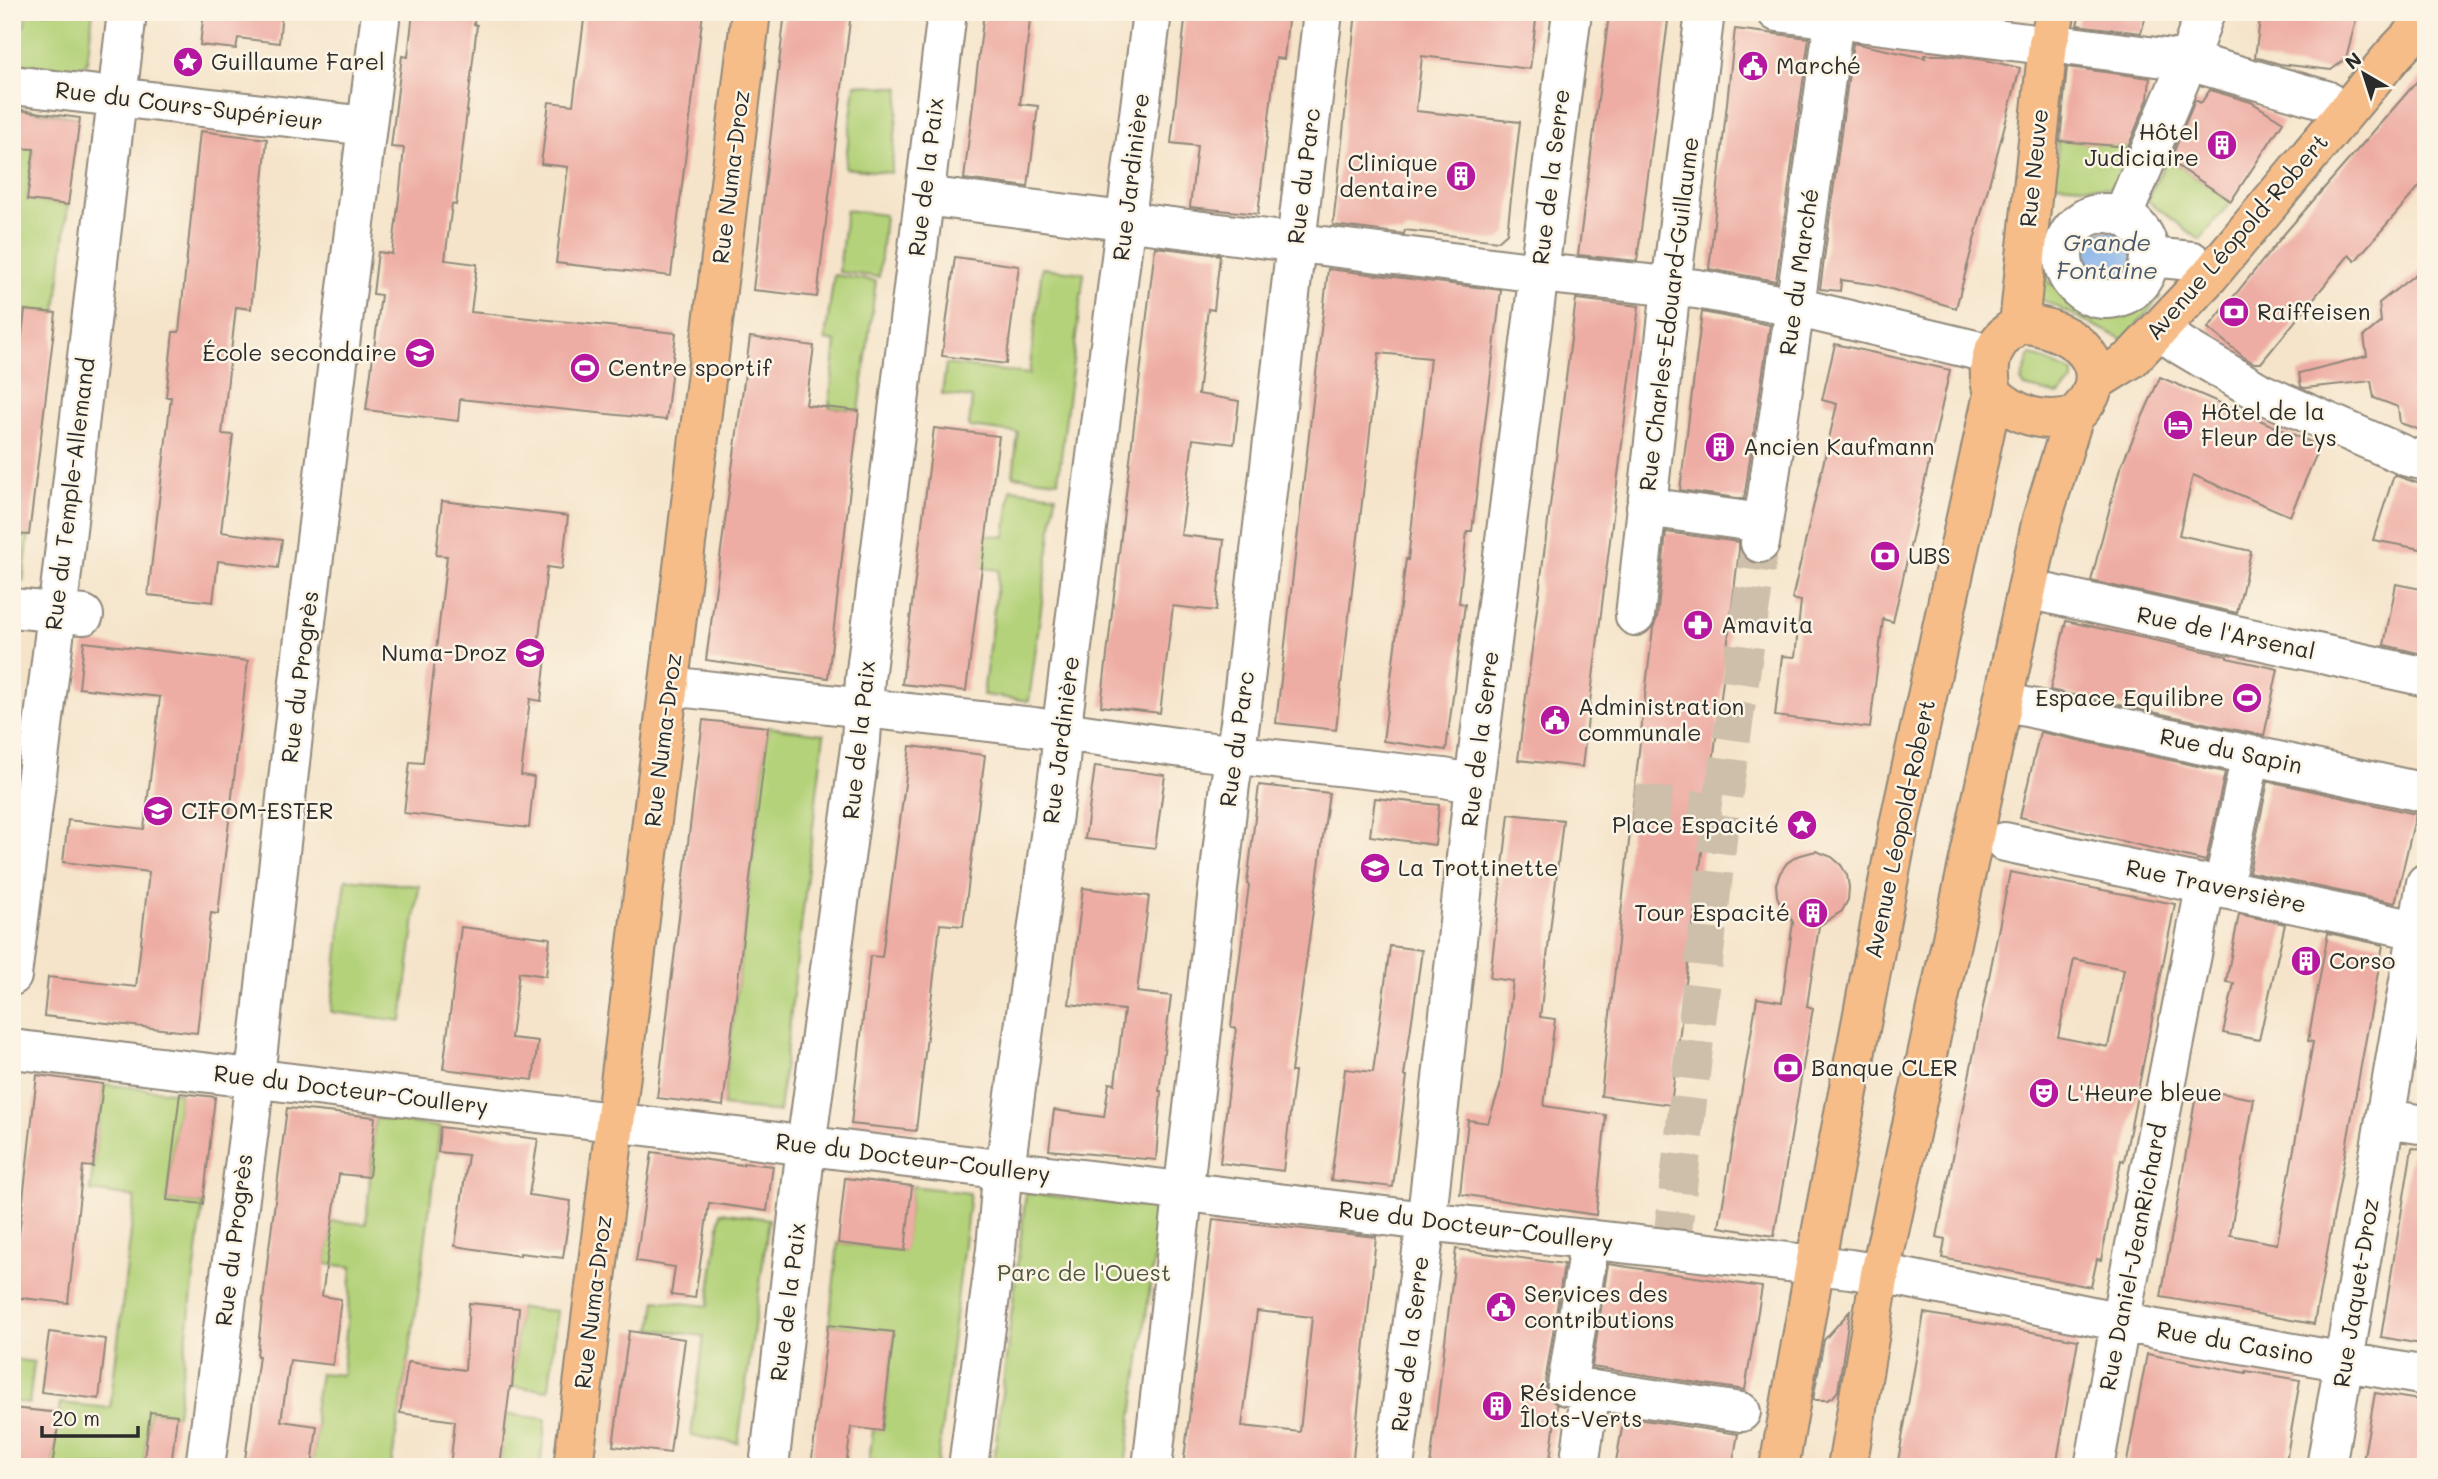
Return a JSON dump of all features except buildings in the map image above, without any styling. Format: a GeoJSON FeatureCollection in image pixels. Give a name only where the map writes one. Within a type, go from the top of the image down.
{"type":"FeatureCollection","features":[{"type":"Feature","properties":{"kind":"main road","name":"Rue Numa-Droz"},"geometry":{"type":"LineString","coordinates":[[573,1467],[751,12]]}},
{"type":"Feature","properties":{"kind":"main road","name":"Avenue Léopold-Robert"},"geometry":{"type":"LineString","coordinates":[[2096,381],[2131,359],[2159,330],[2209,276],[2393,55],[2424,27]]}},
{"type":"Feature","properties":{"kind":"main road","name":"Rue Neuve"},"geometry":{"type":"LineString","coordinates":[[2019,325],[2048,43],[2063,29]]}},
{"type":"Feature","properties":{"kind":"main road"},"geometry":{"type":"LineString","coordinates":[[1847,1467],[1880,1274],[2019,705],[2027,589],[2042,519],[2074,416],[2084,406],[2096,381],[2095,369],[2088,356],[2066,337],[2036,326],[2019,325],[1999,342],[1992,354],[1990,374],[1993,394],[2020,414],[2035,419],[2074,416]]}},
{"type":"Feature","properties":{"kind":"main road","name":"Avenue Léopold-Robert"},"geometry":{"type":"LineString","coordinates":[[1779,1467],[1900,820],[1993,394]]}},
{"type":"Feature","properties":{"kind":"street","name":"Rue du Temple-Allemand"},"geometry":{"type":"LineString","coordinates":[[12,976],[70,614],[127,12]]}},
{"type":"Feature","properties":{"kind":"street","name":"Rue du Progrès"},"geometry":{"type":"LineString","coordinates":[[205,1467],[255,1078],[303,646],[381,12]]}},
{"type":"Feature","properties":{"kind":"street","name":"Rue de la Paix"},"geometry":{"type":"LineString","coordinates":[[769,1467],[806,1146],[859,754],[947,12]]}},
{"type":"Feature","properties":{"kind":"street","name":"Rue Jardinière"},"geometry":{"type":"LineString","coordinates":[[968,1467],[1152,12]]}},
{"type":"Feature","properties":{"kind":"street","name":"Rue du Parc"},"geometry":{"type":"LineString","coordinates":[[1152,1467],[1324,12]]}},
{"type":"Feature","properties":{"kind":"street","name":"Rue de la Serre"},"geometry":{"type":"LineString","coordinates":[[1394,1467],[1426,1221],[1474,784],[1572,12]]}},
{"type":"Feature","properties":{"kind":"street","name":"Rue Charles-Edouard-Guillaume"},"geometry":{"type":"LineString","coordinates":[[1635,616],[1671,287],[1705,12]]}},
{"type":"Feature","properties":{"kind":"street"},"geometry":{"type":"LineString","coordinates":[[2123,215],[2188,61],[2205,12]]}},
{"type":"Feature","properties":{"kind":"street"},"geometry":{"type":"LineString","coordinates":[[1812,15],[1927,22],[2028,43]]}},
{"type":"Feature","properties":{"kind":"street","name":"Rue du Marché"},"geometry":{"type":"LineString","coordinates":[[1646,507],[1761,533],[1795,307],[1812,15]]}},
{"type":"Feature","properties":{"kind":"street"},"geometry":{"type":"LineString","coordinates":[[2063,29],[2326,100]]}},
{"type":"Feature","properties":{"kind":"street","name":"Rue du Cours-Supérieur"},"geometry":{"type":"LineString","coordinates":[[12,85],[367,126]]}},
{"type":"Feature","properties":{"kind":"street"},"geometry":{"type":"LineString","coordinates":[[924,196],[1539,273],[1697,289],[1795,307],[1992,354]]}},
{"type":"Feature","properties":{"kind":"street"},"geometry":{"type":"LineString","coordinates":[[2098,213],[2123,215],[2143,232],[2148,244],[2150,257],[2144,277],[2130,293],[2109,300],[2088,296],[2076,288],[2063,264],[2063,249],[2068,236],[2061,222],[2098,213]]}},
{"type":"Feature","properties":{"kind":"street"},"geometry":{"type":"LineString","coordinates":[[2150,257],[2192,261]]}},
{"type":"Feature","properties":{"kind":"street"},"geometry":{"type":"LineString","coordinates":[[2159,330],[2261,393],[2408,457],[2426,461]]}},
{"type":"Feature","properties":{"kind":"street","name":"Rue de l'Arsenal"},"geometry":{"type":"LineString","coordinates":[[2027,589],[2426,677]]}},
{"type":"Feature","properties":{"kind":"street"},"geometry":{"type":"LineString","coordinates":[[12,608],[70,614]]}},
{"type":"Feature","properties":{"kind":"street"},"geometry":{"type":"LineString","coordinates":[[669,686],[1062,731],[1474,784]]}},
{"type":"Feature","properties":{"kind":"street","name":"Rue du Sapin"},"geometry":{"type":"LineString","coordinates":[[2019,705],[2426,793]]}},
{"type":"Feature","properties":{"kind":"street","name":"Rue Daniel-JeanRichard"},"geometry":{"type":"LineString","coordinates":[[2094,1467],[2120,1322],[2215,885],[2251,755]]}},
{"type":"Feature","properties":{"kind":"street","name":"Rue Traversière"},"geometry":{"type":"LineString","coordinates":[[2005,842],[2421,931]]}},
{"type":"Feature","properties":{"kind":"street","name":"Rue Jaquet-Droz"},"geometry":{"type":"LineString","coordinates":[[2326,1467],[2385,1119],[2421,931],[2426,883]]}},
{"type":"Feature","properties":{"kind":"street","name":"Rue du Docteur-Coullery"},"geometry":{"type":"LineString","coordinates":[[12,1049],[1426,1221],[1815,1265]]}},
{"type":"Feature","properties":{"kind":"street"},"geometry":{"type":"LineString","coordinates":[[2385,1119],[2426,1125]]}},
{"type":"Feature","properties":{"kind":"street"},"geometry":{"type":"LineString","coordinates":[[1590,1239],[1567,1387],[1741,1412]]}},
{"type":"Feature","properties":{"kind":"street"},"geometry":{"type":"LineString","coordinates":[[1815,1265],[1880,1274]]}},
{"type":"Feature","properties":{"kind":"street","name":"Rue du Casino"},"geometry":{"type":"LineString","coordinates":[[1880,1274],[2120,1322],[2426,1376]]}},
{"type":"Feature","properties":{"kind":"street"},"geometry":{"type":"LineString","coordinates":[[1579,1467],[1590,1390]]}},
{"type":"Feature","properties":{"kind":"green space"},"geometry":{"type":"Polygon","coordinates":[[[23,12],[93,12],[87,62],[77,71],[12,63],[15,29],[20,30],[24,26],[23,12]]]}},
{"type":"Feature","properties":{"kind":"green space"},"geometry":{"type":"Polygon","coordinates":[[[855,84],[900,88],[891,173],[845,168],[855,84]]]}},
{"type":"Feature","properties":{"kind":"green space"},"geometry":{"type":"Polygon","coordinates":[[[12,107],[80,118],[45,113],[40,149],[34,148],[27,200],[68,205],[56,313],[25,310],[12,415],[12,107]]]}},
{"type":"Feature","properties":{"kind":"green space"},"geometry":{"type":"Polygon","coordinates":[[[2058,140],[2143,148],[2125,189],[2055,184],[2058,140]]]}},
{"type":"Feature","properties":{"kind":"green space"},"geometry":{"type":"Polygon","coordinates":[[[2167,159],[2231,201],[2200,240],[2147,200],[2167,159]]]}},
{"type":"Feature","properties":{"kind":"green space"},"geometry":{"type":"Polygon","coordinates":[[[846,210],[885,215],[879,277],[839,272],[846,210]]]}},
{"type":"Feature","properties":{"kind":"green space"},"geometry":{"type":"Polygon","coordinates":[[[2039,244],[2049,251],[2048,282],[2126,318],[2152,292],[2160,297],[2124,340],[2036,297],[2039,244]]]}},
{"type":"Feature","properties":{"kind":"green space"},"geometry":{"type":"Polygon","coordinates":[[[1042,268],[1084,273],[1058,481],[1013,476],[1018,433],[969,427],[972,398],[942,394],[946,364],[1029,374],[1042,268]]]}},
{"type":"Feature","properties":{"kind":"green space"},"geometry":{"type":"Polygon","coordinates":[[[834,275],[876,281],[859,411],[829,407],[836,342],[825,340],[834,275]]]}},
{"type":"Feature","properties":{"kind":"green space"},"geometry":{"type":"Polygon","coordinates":[[[2030,354],[2073,373],[2073,381],[2058,395],[2025,387],[2021,381],[2030,354]]]}},
{"type":"Feature","properties":{"kind":"green space"},"geometry":{"type":"Polygon","coordinates":[[[1011,489],[1056,495],[1029,701],[983,695],[999,570],[920,560],[924,528],[1005,537],[1011,489]]]}},
{"type":"Feature","properties":{"kind":"green space"},"geometry":{"type":"Polygon","coordinates":[[[12,523],[30,526],[23,581],[12,580],[12,523]]]}},
{"type":"Feature","properties":{"kind":"green space"},"geometry":{"type":"Polygon","coordinates":[[[768,727],[824,734],[779,1112],[723,1106],[768,727]]]}},
{"type":"Feature","properties":{"kind":"green space"},"geometry":{"type":"Polygon","coordinates":[[[346,879],[419,886],[402,1021],[331,1012],[346,879]]]}},
{"type":"Feature","properties":{"kind":"green space"},"geometry":{"type":"Polygon","coordinates":[[[103,1084],[180,1093],[167,1200],[203,1204],[177,1415],[150,1412],[143,1467],[52,1467],[60,1403],[110,1408],[135,1197],[90,1191],[103,1084]]]}},
{"type":"Feature","properties":{"kind":"green space"},"geometry":{"type":"Polygon","coordinates":[[[375,1118],[440,1127],[419,1291],[391,1467],[312,1467],[317,1426],[314,1411],[320,1373],[342,1375],[352,1267],[326,1264],[332,1221],[366,1224],[375,1118]]]}},
{"type":"Feature","properties":{"kind":"green space"},"geometry":{"type":"Polygon","coordinates":[[[912,1186],[970,1193],[937,1467],[869,1461],[873,1430],[882,1430],[894,1333],[829,1325],[838,1243],[904,1251],[912,1186]]]}},
{"type":"Feature","properties":{"kind":"green space","name":"Parc de l'Ouest"},"geometry":{"type":"Polygon","coordinates":[[[1026,1193],[1161,1209],[1125,1467],[993,1467],[1026,1193]]]}},
{"type":"Feature","properties":{"kind":"green space"},"geometry":{"type":"Polygon","coordinates":[[[721,1212],[769,1219],[738,1443],[691,1436],[704,1336],[652,1329],[656,1300],[708,1306],[721,1212]]]}},
{"type":"Feature","properties":{"kind":"green space"},"geometry":{"type":"Polygon","coordinates":[[[519,1308],[557,1311],[549,1390],[512,1387],[519,1308]]]}},
{"type":"Feature","properties":{"kind":"green space"},"geometry":{"type":"Polygon","coordinates":[[[12,1359],[34,1362],[29,1404],[12,1401],[12,1359]]]}},
{"type":"Feature","properties":{"kind":"green space"},"geometry":{"type":"Polygon","coordinates":[[[506,1414],[546,1419],[540,1467],[500,1467],[506,1414]]]}},
{"type":"Feature","properties":{"kind":"water","name":"Grande Fontaine"},"geometry":{"type":"Polygon","coordinates":[[[2108,231],[2118,233],[2126,239],[2132,247],[2132,267],[2126,275],[2118,281],[2108,283],[2098,281],[2090,275],[2084,267],[2082,257],[2084,247],[2090,239],[2098,233],[2108,231]]]}},
{"type":"Feature","properties":{"kind":"tunnel"},"geometry":{"type":"LineString","coordinates":[[1671,1249],[1721,813],[1760,543]]}},
{"type":"Feature","properties":{"kind":"tunnel"},"geometry":{"type":"LineString","coordinates":[[1633,803],[1721,813]]}},
{"type":"Feature","properties":{"kind":"place","name":"Guillaume Farel"},"geometry":{"type":"Point","coordinates":[188,62]}},
{"type":"Feature","properties":{"kind":"place","name":"Marché"},"geometry":{"type":"Point","coordinates":[1753,66]}},
{"type":"Feature","properties":{"kind":"place","name":"Hôtel Judiciaire"},"geometry":{"type":"Point","coordinates":[2222,145]}},
{"type":"Feature","properties":{"kind":"place","name":"Clinique dentaire"},"geometry":{"type":"Point","coordinates":[1461,176]}},
{"type":"Feature","properties":{"kind":"place","name":"Raiffeisen"},"geometry":{"type":"Point","coordinates":[2234,312]}},
{"type":"Feature","properties":{"kind":"place","name":"École secondaire"},"geometry":{"type":"Point","coordinates":[420,353]}},
{"type":"Feature","properties":{"kind":"place","name":"Centre sportif"},"geometry":{"type":"Point","coordinates":[585,368]}},
{"type":"Feature","properties":{"kind":"place","name":"Hôtel de la Fleur de Lys"},"geometry":{"type":"Point","coordinates":[2178,425]}},
{"type":"Feature","properties":{"kind":"place","name":"Ancien Kaufmann"},"geometry":{"type":"Point","coordinates":[1720,447]}},
{"type":"Feature","properties":{"kind":"place","name":"UBS"},"geometry":{"type":"Point","coordinates":[1885,556]}},
{"type":"Feature","properties":{"kind":"place","name":"Amavita"},"geometry":{"type":"Point","coordinates":[1698,625]}},
{"type":"Feature","properties":{"kind":"place","name":"Numa-Droz"},"geometry":{"type":"Point","coordinates":[530,653]}},
{"type":"Feature","properties":{"kind":"place","name":"Espace Equilibre"},"geometry":{"type":"Point","coordinates":[2247,698]}},
{"type":"Feature","properties":{"kind":"place","name":"Administration communale"},"geometry":{"type":"Point","coordinates":[1555,720]}},
{"type":"Feature","properties":{"kind":"place","name":"CIFOM-ESTER"},"geometry":{"type":"Point","coordinates":[158,811]}},
{"type":"Feature","properties":{"kind":"place","name":"Place Espacité"},"geometry":{"type":"Point","coordinates":[1802,825]}},
{"type":"Feature","properties":{"kind":"place","name":"La Trottinette"},"geometry":{"type":"Point","coordinates":[1375,868]}},
{"type":"Feature","properties":{"kind":"place","name":"Tour Espacité"},"geometry":{"type":"Point","coordinates":[1813,913]}},
{"type":"Feature","properties":{"kind":"place","name":"Corso"},"geometry":{"type":"Point","coordinates":[2306,961]}},
{"type":"Feature","properties":{"kind":"place","name":"Banque CLER"},"geometry":{"type":"Point","coordinates":[1788,1068]}},
{"type":"Feature","properties":{"kind":"place","name":"L'Heure bleue"},"geometry":{"type":"Point","coordinates":[2044,1093]}},
{"type":"Feature","properties":{"kind":"place","name":"Services des contributions"},"geometry":{"type":"Point","coordinates":[1501,1307]}},
{"type":"Feature","properties":{"kind":"place","name":"Résidence Îlots-Verts"},"geometry":{"type":"Point","coordinates":[1497,1406]}}]}
